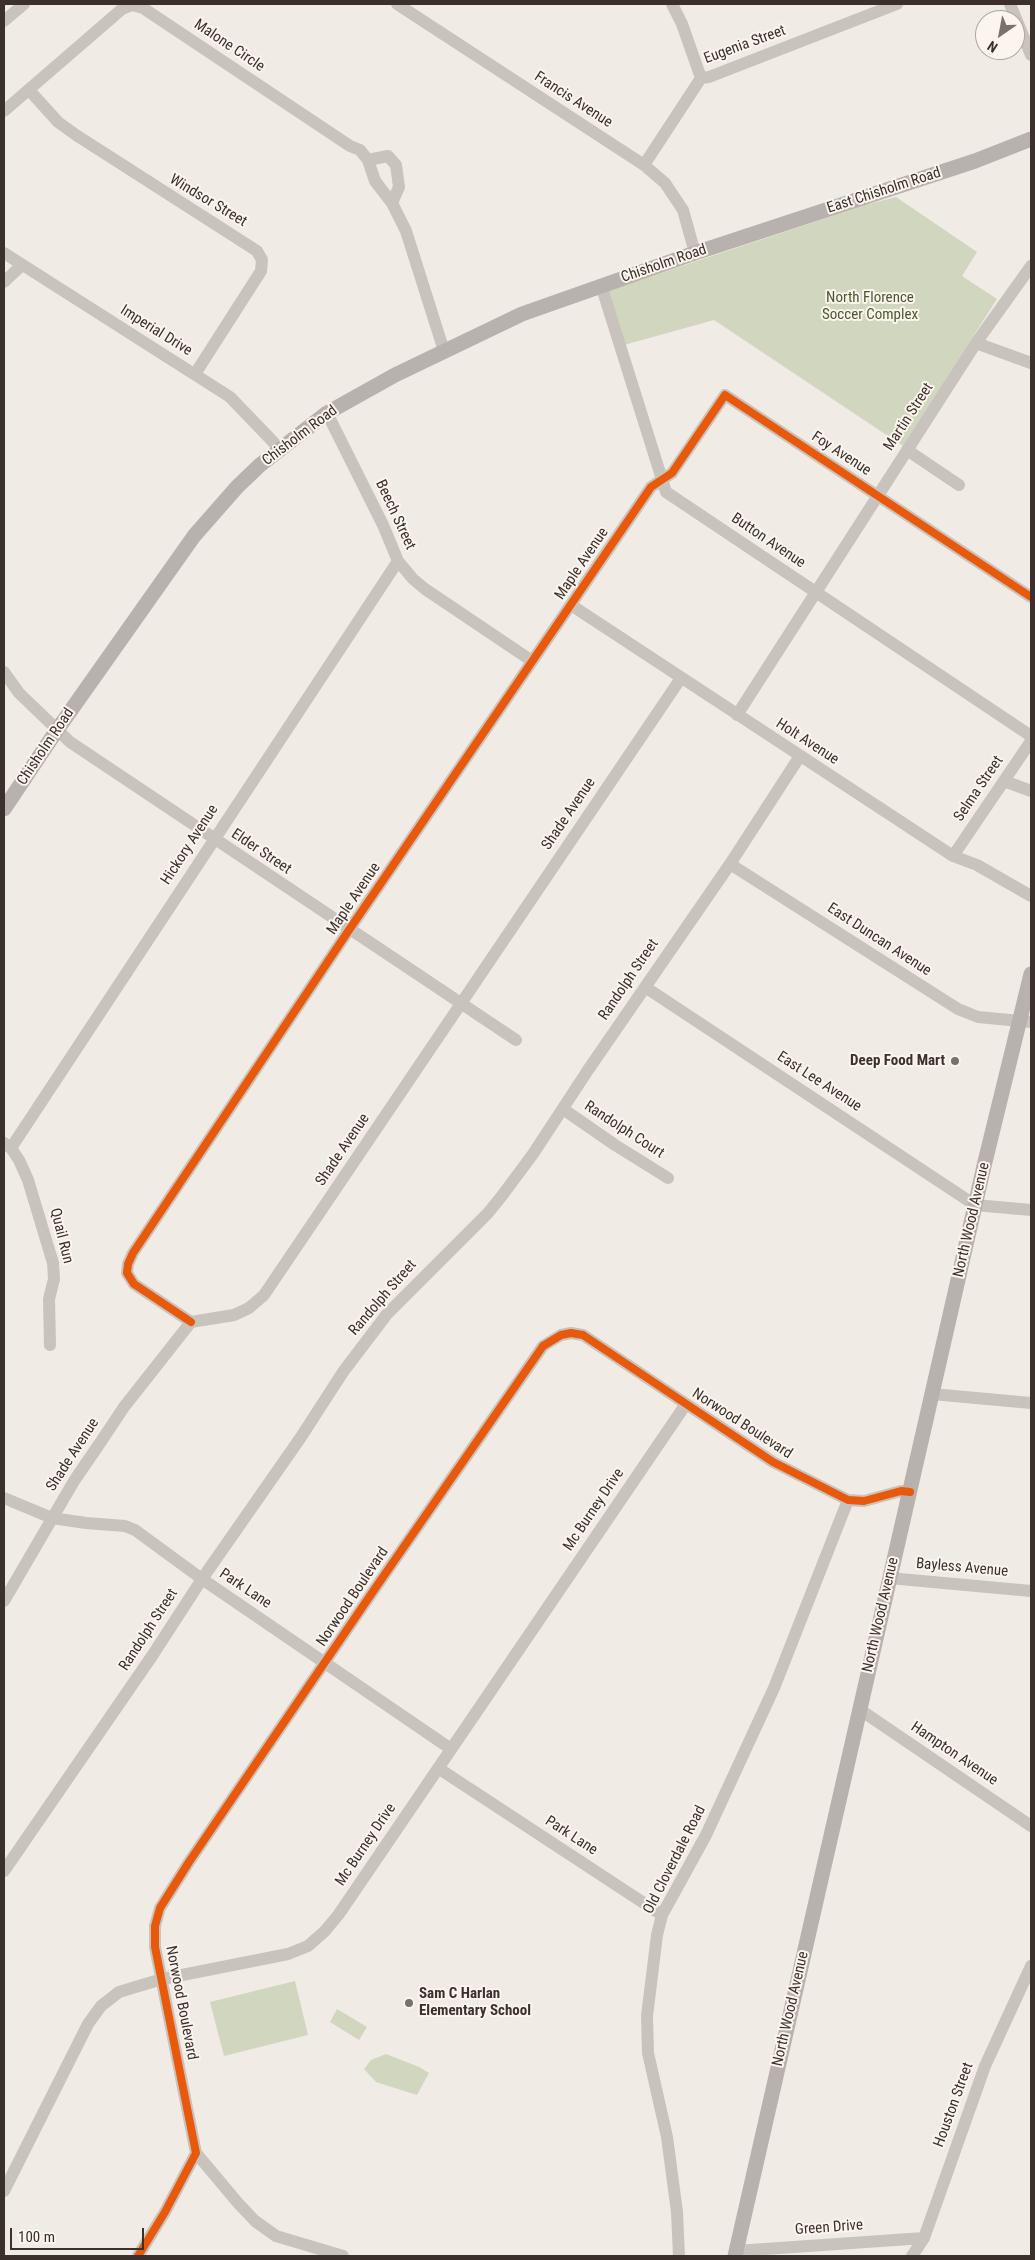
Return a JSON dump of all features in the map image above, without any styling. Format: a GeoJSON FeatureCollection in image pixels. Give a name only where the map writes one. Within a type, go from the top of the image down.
{"type":"FeatureCollection","features":[{"type":"Feature","properties":{"kind":"main road","name":"East Chisholm Road"},"geometry":{"type":"LineString","coordinates":[[735,240],[975,161],[1031,139]]}},
{"type":"Feature","properties":{"kind":"main road","name":"Chisholm Road"},"geometry":{"type":"LineString","coordinates":[[4,809],[57,730],[194,536],[237,487],[280,448],[327,413],[374,387],[522,314],[695,252],[735,240]]}},
{"type":"Feature","properties":{"kind":"main road","name":"North Wood Avenue"},"geometry":{"type":"LineString","coordinates":[[736,2254],[859,1709],[976,1205],[1025,1022],[1031,974]]}},
{"type":"Feature","properties":{"kind":"street"},"geometry":{"type":"LineString","coordinates":[[4,21],[24,4]]}},
{"type":"Feature","properties":{"kind":"street","name":"Francis Avenue"},"geometry":{"type":"LineString","coordinates":[[397,4],[644,165],[672,191],[683,210],[695,252]]}},
{"type":"Feature","properties":{"kind":"street"},"geometry":{"type":"LineString","coordinates":[[672,4],[701,78]]}},
{"type":"Feature","properties":{"kind":"street","name":"Eugenia Street"},"geometry":{"type":"LineString","coordinates":[[644,165],[701,78],[709,77],[898,4]]}},
{"type":"Feature","properties":{"kind":"street"},"geometry":{"type":"LineString","coordinates":[[1010,4],[1031,55]]}},
{"type":"Feature","properties":{"kind":"street","name":"Malone Circle"},"geometry":{"type":"LineString","coordinates":[[4,111],[30,91],[122,10],[132,5],[143,8],[334,136],[360,150],[368,160],[375,180],[392,203],[406,231],[444,352]]}},
{"type":"Feature","properties":{"kind":"street","name":"Windsor Street"},"geometry":{"type":"LineString","coordinates":[[30,91],[58,122],[76,135],[166,195],[257,250],[262,260],[260,271],[195,374]]}},
{"type":"Feature","properties":{"kind":"street"},"geometry":{"type":"LineString","coordinates":[[368,160],[388,156],[396,165],[399,187],[392,203]]}},
{"type":"Feature","properties":{"kind":"street","name":"Imperial Drive"},"geometry":{"type":"LineString","coordinates":[[4,253],[230,397],[280,448]]}},
{"type":"Feature","properties":{"kind":"street"},"geometry":{"type":"LineString","coordinates":[[4,282],[22,265]]}},
{"type":"Feature","properties":{"kind":"street","name":"Martin Street"},"geometry":{"type":"LineString","coordinates":[[737,715],[976,343],[1031,266]]}},
{"type":"Feature","properties":{"kind":"street","name":"Button Avenue"},"geometry":{"type":"LineString","coordinates":[[601,285],[666,492],[1031,736]]}},
{"type":"Feature","properties":{"kind":"street"},"geometry":{"type":"LineString","coordinates":[[976,343],[1031,363]]}},
{"type":"Feature","properties":{"kind":"street","name":"Foy Avenue"},"geometry":{"type":"LineString","coordinates":[[661,480],[672,473],[725,395],[878,494],[1031,597]]}},
{"type":"Feature","properties":{"kind":"street","name":"Beech Street"},"geometry":{"type":"LineString","coordinates":[[327,413],[383,524],[398,561],[425,590],[532,661]]}},
{"type":"Feature","properties":{"kind":"street"},"geometry":{"type":"LineString","coordinates":[[907,450],[959,485]]}},
{"type":"Feature","properties":{"kind":"street","name":"Maple Avenue"},"geometry":{"type":"LineString","coordinates":[[191,1322],[134,1284],[127,1273],[128,1264],[133,1253],[349,930],[651,486],[661,480]]}},
{"type":"Feature","properties":{"kind":"street","name":"Hickory Avenue"},"geometry":{"type":"LineString","coordinates":[[7,1145],[398,561]]}},
{"type":"Feature","properties":{"kind":"street","name":"Holt Avenue"},"geometry":{"type":"LineString","coordinates":[[571,605],[954,856],[977,865],[1031,896]]}},
{"type":"Feature","properties":{"kind":"street","name":"Elder Street"},"geometry":{"type":"LineString","coordinates":[[4,672],[19,693],[70,742],[516,1040]]}},
{"type":"Feature","properties":{"kind":"street","name":"Shade Avenue"},"geometry":{"type":"LineString","coordinates":[[4,1601],[52,1518],[111,1425],[191,1322],[234,1315],[249,1308],[264,1295],[681,678]]}},
{"type":"Feature","properties":{"kind":"street","name":"Selma Street"},"geometry":{"type":"LineString","coordinates":[[954,856],[1031,741]]}},
{"type":"Feature","properties":{"kind":"street","name":"Randolph Street"},"geometry":{"type":"LineString","coordinates":[[4,1871],[295,1445],[342,1372],[375,1329],[433,1266],[488,1213],[533,1154],[730,864],[800,756]]}},
{"type":"Feature","properties":{"kind":"street"},"geometry":{"type":"LineString","coordinates":[[1004,781],[1031,791]]}},
{"type":"Feature","properties":{"kind":"street","name":"East Duncan Avenue"},"geometry":{"type":"LineString","coordinates":[[730,864],[951,1005],[978,1016],[1025,1022]]}},
{"type":"Feature","properties":{"kind":"street","name":"East Lee Avenue"},"geometry":{"type":"LineString","coordinates":[[645,987],[976,1205]]}},
{"type":"Feature","properties":{"kind":"street","name":"Randolph Court"},"geometry":{"type":"LineString","coordinates":[[563,1109],[615,1145],[668,1178]]}},
{"type":"Feature","properties":{"kind":"street","name":"Quail Run"},"geometry":{"type":"LineString","coordinates":[[7,1145],[19,1160],[28,1180],[53,1264],[54,1279],[49,1298],[50,1345]]}},
{"type":"Feature","properties":{"kind":"street"},"geometry":{"type":"LineString","coordinates":[[976,1205],[1031,1210]]}},
{"type":"Feature","properties":{"kind":"street","name":"Norwood Boulevard"},"geometry":{"type":"LineString","coordinates":[[196,2153],[155,1947],[155,1926],[160,1908],[325,1662],[532,1360],[551,1339],[571,1333],[583,1335],[773,1462],[848,1500]]}},
{"type":"Feature","properties":{"kind":"street"},"geometry":{"type":"LineString","coordinates":[[932,1394],[1031,1403]]}},
{"type":"Feature","properties":{"kind":"street","name":"Mc Burney Drive"},"geometry":{"type":"LineString","coordinates":[[4,2191],[88,2024],[101,2006],[119,1992],[162,1979],[288,1954],[308,1946],[325,1931],[339,1914],[686,1404]]}},
{"type":"Feature","properties":{"kind":"street"},"geometry":{"type":"LineString","coordinates":[[848,1500],[864,1500],[901,1491],[910,1492]]}},
{"type":"Feature","properties":{"kind":"street","name":"Park Lane"},"geometry":{"type":"LineString","coordinates":[[4,1498],[52,1518],[125,1526],[135,1530],[202,1579],[451,1749]]}},
{"type":"Feature","properties":{"kind":"street","name":"Old Cloverdale Road"},"geometry":{"type":"LineString","coordinates":[[679,2256],[672,2169],[667,2137],[650,2063],[646,2016],[662,1915],[706,1835],[774,1688],[848,1500]]}},
{"type":"Feature","properties":{"kind":"street","name":"Bayless Avenue"},"geometry":{"type":"LineString","coordinates":[[889,1578],[1031,1591]]}},
{"type":"Feature","properties":{"kind":"street","name":"Hampton Avenue"},"geometry":{"type":"LineString","coordinates":[[859,1709],[1031,1826]]}},
{"type":"Feature","properties":{"kind":"street","name":"Park Lane"},"geometry":{"type":"LineString","coordinates":[[438,1768],[662,1915]]}},
{"type":"Feature","properties":{"kind":"street","name":"Houston Street"},"geometry":{"type":"LineString","coordinates":[[912,2256],[924,2238],[982,2074],[1031,1966]]}},
{"type":"Feature","properties":{"kind":"street"},"geometry":{"type":"LineString","coordinates":[[138,2256],[165,2212],[196,2153],[255,2221],[276,2236],[343,2256]]}},
{"type":"Feature","properties":{"kind":"street","name":"Green Drive"},"geometry":{"type":"LineString","coordinates":[[736,2254],[924,2238]]}},
{"type":"Feature","properties":{"kind":"green space","name":"North Florence Soccer Complex"},"geometry":{"type":"Polygon","coordinates":[[[896,197],[977,252],[962,276],[997,299],[903,446],[714,320],[624,345],[607,291],[865,205],[896,197]]]}},
{"type":"Feature","properties":{"kind":"green space"},"geometry":{"type":"Polygon","coordinates":[[[295,1981],[308,2035],[224,2056],[210,2002],[295,1981]]]}},
{"type":"Feature","properties":{"kind":"green space"},"geometry":{"type":"Polygon","coordinates":[[[337,2009],[367,2027],[359,2040],[330,2022],[337,2009]]]}},
{"type":"Feature","properties":{"kind":"green space"},"geometry":{"type":"Polygon","coordinates":[[[386,2054],[429,2073],[417,2095],[376,2082],[364,2069],[371,2060],[386,2054]]]}},
{"type":"Feature","properties":{"kind":"cycle path"},"geometry":{"type":"LineString","coordinates":[[191,1322],[134,1284],[127,1273],[128,1264],[133,1253],[349,930],[651,487],[672,473],[725,395],[1031,597]]}},
{"type":"Feature","properties":{"kind":"cycle path"},"geometry":{"type":"LineString","coordinates":[[138,2256],[165,2212],[196,2153],[155,1947],[155,1926],[160,1908],[189,1862],[374,1590],[543,1346],[561,1335],[571,1333],[583,1335],[773,1462],[848,1500],[864,1501],[901,1491],[910,1492]]}},
{"type":"Feature","properties":{"kind":"place","name":"Deep Food Mart"},"geometry":{"type":"Point","coordinates":[955,1061]}},
{"type":"Feature","properties":{"kind":"place","name":"Sam C Harlan Elementary School"},"geometry":{"type":"Point","coordinates":[409,2003]}}]}
